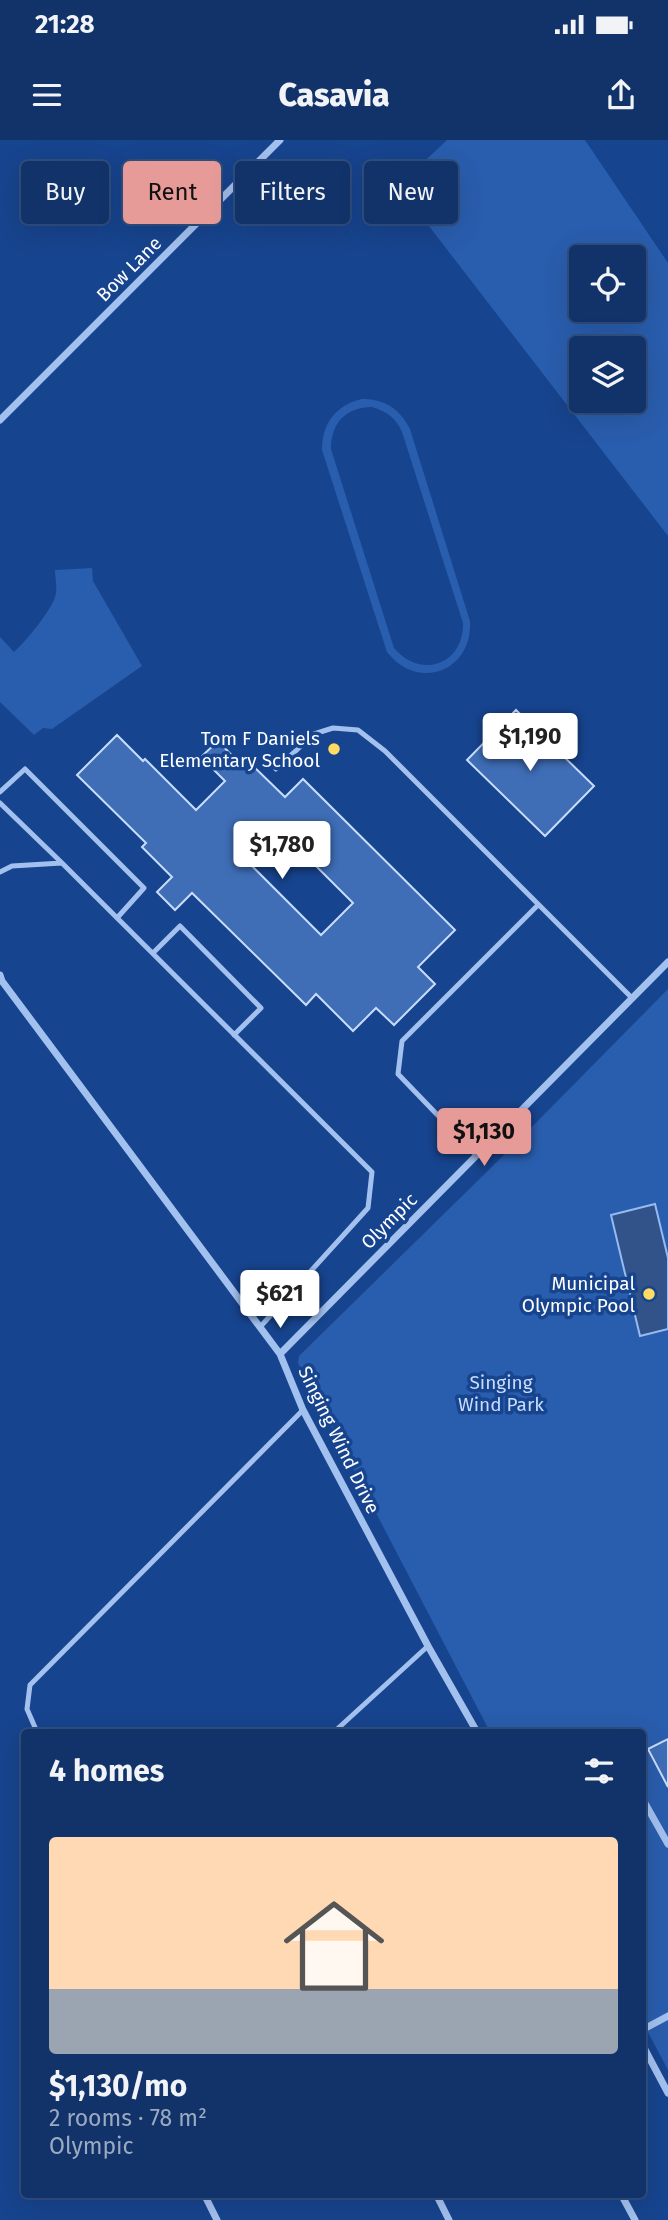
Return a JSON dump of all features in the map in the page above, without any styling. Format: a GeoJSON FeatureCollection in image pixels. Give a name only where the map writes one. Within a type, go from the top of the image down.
{"type":"FeatureCollection","features":[{"type":"Feature","properties":{"kind":"street","name":"Bow Lane"},"geometry":{"type":"LineString","coordinates":[[0,420],[280,140]]}},
{"type":"Feature","properties":{"kind":"street","name":"Olympic"},"geometry":{"type":"LineString","coordinates":[[280,1354],[668,962]]}},
{"type":"Feature","properties":{"kind":"street","name":"Singing Wind Drive"},"geometry":{"type":"LineString","coordinates":[[0,975],[10,993],[280,1354],[303,1410],[428,1646],[475,1729]]}},
{"type":"Feature","properties":{"kind":"street"},"geometry":{"type":"LineString","coordinates":[[646,1805],[668,1844]]}},
{"type":"Feature","properties":{"kind":"street"},"geometry":{"type":"LineString","coordinates":[[646,2028],[668,2016]]}},
{"type":"Feature","properties":{"kind":"street"},"geometry":{"type":"LineString","coordinates":[[646,2052],[668,2093]]}},
{"type":"Feature","properties":{"kind":"street"},"geometry":{"type":"LineString","coordinates":[[206,2198],[216,2220]]}},
{"type":"Feature","properties":{"kind":"street"},"geometry":{"type":"LineString","coordinates":[[438,2198],[449,2220]]}},
{"type":"Feature","properties":{"kind":"street"},"geometry":{"type":"LineString","coordinates":[[623,2198],[635,2220]]}},
{"type":"Feature","properties":{"kind":"lane"},"geometry":{"type":"LineString","coordinates":[[276,769],[314,734],[333,728],[358,730],[385,751],[632,998]]}},
{"type":"Feature","properties":{"kind":"lane"},"geometry":{"type":"LineString","coordinates":[[0,792],[25,769],[144,888],[117,918]]}},
{"type":"Feature","properties":{"kind":"lane"},"geometry":{"type":"LineString","coordinates":[[0,803],[372,1172],[368,1208],[261,1326]]}},
{"type":"Feature","properties":{"kind":"lane"},"geometry":{"type":"LineString","coordinates":[[0,872],[12,866],[62,863]]}},
{"type":"Feature","properties":{"kind":"lane"},"geometry":{"type":"LineString","coordinates":[[476,1155],[398,1074],[402,1041],[538,905]]}},
{"type":"Feature","properties":{"kind":"lane"},"geometry":{"type":"LineString","coordinates":[[153,953],[180,926],[261,1008],[234,1035]]}},
{"type":"Feature","properties":{"kind":"lane"},"geometry":{"type":"LineString","coordinates":[[36,1729],[27,1709],[30,1685],[303,1410]]}},
{"type":"Feature","properties":{"kind":"lane"},"geometry":{"type":"LineString","coordinates":[[337,1729],[428,1646]]}},
{"type":"Feature","properties":{"kind":"green space"},"geometry":{"type":"Polygon","coordinates":[[[447,140],[585,140],[668,263],[668,536],[573,413],[646,413],[646,336],[569,336],[569,408],[427,224],[458,224],[458,161],[425,161],[447,140]]]}},
{"type":"Feature","properties":{"kind":"green space"},"geometry":{"type":"Polygon","coordinates":[[[370,399],[385,403],[402,416],[410,429],[470,621],[469,638],[463,653],[441,670],[428,673],[413,671],[387,652],[322,450],[325,431],[332,417],[353,402],[370,399]],[[372,407],[355,410],[342,418],[334,431],[331,449],[394,648],[416,663],[439,663],[456,649],[463,623],[400,427],[386,413],[372,407]]]}},
{"type":"Feature","properties":{"kind":"green space"},"geometry":{"type":"Polygon","coordinates":[[[92,568],[93,581],[142,666],[52,729],[43,728],[34,735],[0,702],[0,637],[14,652],[32,633],[54,599],[55,570],[92,568]]]}},
{"type":"Feature","properties":{"kind":"green space","name":"Singing Wind Park"},"geometry":{"type":"Polygon","coordinates":[[[668,989],[668,2070],[646,2029],[646,1729],[488,1729],[298,1363],[299,1356],[668,989]]]}},
{"type":"Feature","properties":{"kind":"shaded area","name":"Municipal Olympic Pool"},"geometry":{"type":"Polygon","coordinates":[[[655,1204],[668,1258],[668,1329],[640,1336],[611,1215],[655,1204]]]}},
{"type":"Feature","properties":{"kind":"building"},"geometry":{"type":"Polygon","coordinates":[[[516,710],[594,786],[545,836],[467,760],[516,710]]]}},
{"type":"Feature","properties":{"kind":"building"},"geometry":{"type":"Polygon","coordinates":[[[117,735],[196,810],[225,781],[201,757],[218,741],[245,769],[250,763],[285,797],[303,779],[455,930],[418,967],[435,984],[394,1025],[376,1008],[353,1031],[316,994],[306,1005],[192,893],[175,910],[157,892],[172,877],[142,847],[146,843],[77,775],[117,735]],[[274,824],[242,856],[321,935],[353,903],[274,824]]]}},
{"type":"Feature","properties":{"kind":"building"},"geometry":{"type":"Polygon","coordinates":[[[668,1739],[668,1787],[648,1749],[668,1739]]]}},
{"type":"Feature","properties":{"kind":"place","name":"Tom F Daniels Elementary School"},"geometry":{"type":"Point","coordinates":[334,749]}},
{"type":"Feature","properties":{"kind":"place","name":"Municipal Olympic Pool"},"geometry":{"type":"Point","coordinates":[649,1294]}}]}
